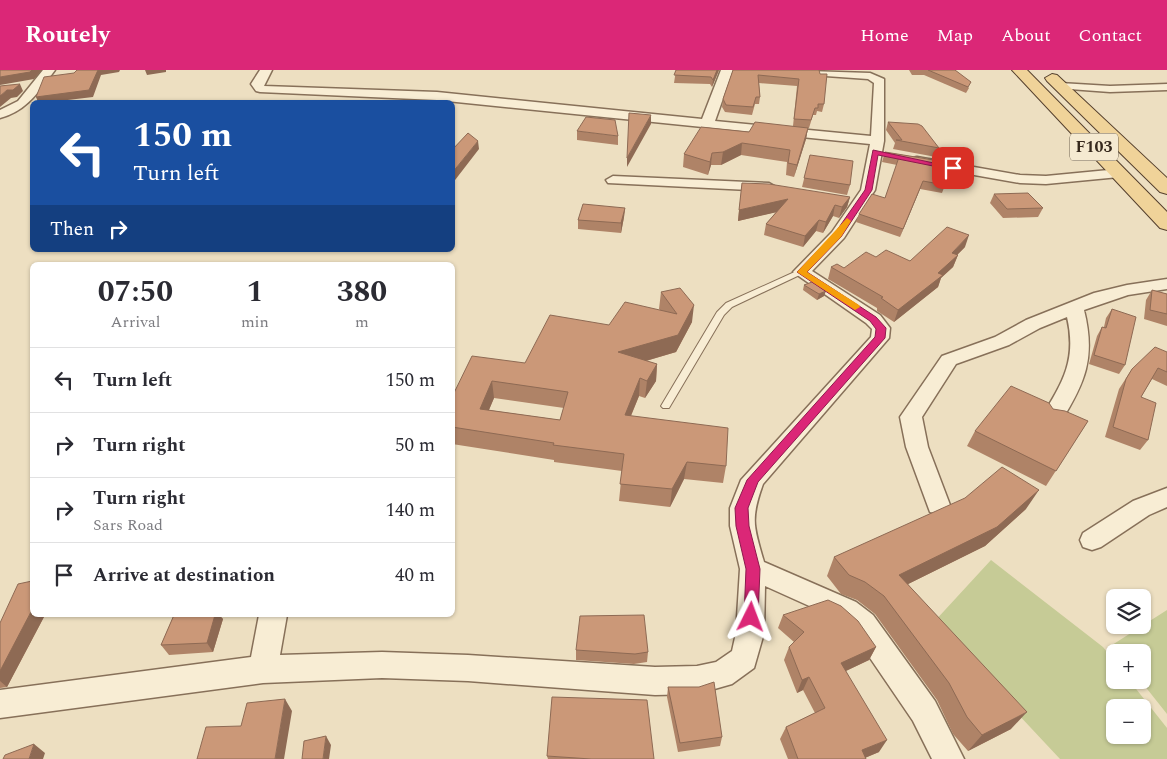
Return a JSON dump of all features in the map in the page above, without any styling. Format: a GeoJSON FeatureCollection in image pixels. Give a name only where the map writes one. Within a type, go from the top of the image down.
{"type":"FeatureCollection","features":[{"type":"Feature","properties":{"kind":"main road","name":"F103"},"geometry":{"type":"LineString","coordinates":[[1019,70],[1167,224]]}},
{"type":"Feature","properties":{"kind":"main road","name":"F103"},"geometry":{"type":"LineString","coordinates":[[1044,70],[1167,188]]}},
{"type":"Feature","properties":{"kind":"street"},"geometry":{"type":"LineString","coordinates":[[0,114],[16,110],[49,70]]}},
{"type":"Feature","properties":{"kind":"street"},"geometry":{"type":"LineString","coordinates":[[266,70],[257,84],[260,89],[353,91],[437,96],[708,124],[876,146],[891,155]]}},
{"type":"Feature","properties":{"kind":"street"},"geometry":{"type":"LineString","coordinates":[[708,124],[727,70]]}},
{"type":"Feature","properties":{"kind":"street"},"geometry":{"type":"LineString","coordinates":[[0,704],[263,669],[382,665],[468,668],[655,681],[697,680],[722,674],[744,659],[750,633],[753,569],[742,526],[742,508],[753,480],[880,338],[881,328],[873,319],[802,272],[838,235],[868,190],[876,146],[880,81],[876,77],[783,70]]}},
{"type":"Feature","properties":{"kind":"street"},"geometry":{"type":"LineString","coordinates":[[18,86],[37,84]]}},
{"type":"Feature","properties":{"kind":"street"},"geometry":{"type":"LineString","coordinates":[[1060,86],[1110,89],[1167,88]]}},
{"type":"Feature","properties":{"kind":"street"},"geometry":{"type":"LineString","coordinates":[[907,159],[1024,180],[1119,173]]}},
{"type":"Feature","properties":{"kind":"street"},"geometry":{"type":"LineString","coordinates":[[613,180],[727,184],[779,189]]}},
{"type":"Feature","properties":{"kind":"street"},"geometry":{"type":"LineString","coordinates":[[841,200],[858,204]]}},
{"type":"Feature","properties":{"kind":"street"},"geometry":{"type":"LineString","coordinates":[[938,505],[917,448],[911,417],[949,360],[1002,341],[1033,324],[1100,297],[1127,290],[1167,284]]}},
{"type":"Feature","properties":{"kind":"street"},"geometry":{"type":"LineString","coordinates":[[1052,418],[1070,391],[1080,364],[1081,332],[1074,308]]}},
{"type":"Feature","properties":{"kind":"street"},"geometry":{"type":"LineString","coordinates":[[1092,540],[1141,508],[1167,497]]}},
{"type":"Feature","properties":{"kind":"street"},"geometry":{"type":"LineString","coordinates":[[753,569],[846,610],[863,624],[924,711],[948,759]]}},
{"type":"Feature","properties":{"kind":"street"},"geometry":{"type":"LineString","coordinates":[[263,669],[273,617]]}},
{"type":"Feature","properties":{"kind":"lane"},"geometry":{"type":"LineString","coordinates":[[666,406],[720,314],[729,305],[802,272]]}},
{"type":"Feature","properties":{"kind":"green space"},"geometry":{"type":"Polygon","coordinates":[[[991,560],[1103,647],[1106,651],[1106,689],[1136,689],[1144,699],[1106,699],[1106,744],[1151,744],[1151,708],[1167,728],[1167,759],[1060,759],[933,623],[991,560]]]}},
{"type":"Feature","properties":{"kind":"green space"},"geometry":{"type":"Polygon","coordinates":[[[1167,610],[1167,714],[1147,689],[1151,689],[1151,644],[1114,644],[1129,634],[1151,634],[1151,620],[1167,610]]]}},
{"type":"Feature","properties":{"kind":"building"},"geometry":{"type":"Polygon","coordinates":[[[0,70],[32,70],[30,72],[0,77],[0,70]]]}},
{"type":"Feature","properties":{"kind":"building"},"geometry":{"type":"Polygon","coordinates":[[[77,70],[98,70],[89,90],[36,97],[44,77],[74,73],[77,70]]]}},
{"type":"Feature","properties":{"kind":"building"},"geometry":{"type":"Polygon","coordinates":[[[676,70],[717,70],[713,80],[711,77],[674,75],[676,70]]]}},
{"type":"Feature","properties":{"kind":"building"},"geometry":{"type":"Polygon","coordinates":[[[733,70],[819,70],[820,74],[827,74],[824,104],[818,104],[818,108],[815,108],[811,120],[794,119],[799,79],[758,75],[760,97],[756,97],[753,107],[726,105],[723,99],[733,70]]]}},
{"type":"Feature","properties":{"kind":"building"},"geometry":{"type":"Polygon","coordinates":[[[928,70],[955,70],[971,82],[968,87],[928,70]]]}},
{"type":"Feature","properties":{"kind":"building"},"geometry":{"type":"Polygon","coordinates":[[[20,84],[13,90],[7,90],[0,96],[0,86],[20,84]]]}},
{"type":"Feature","properties":{"kind":"building"},"geometry":{"type":"Polygon","coordinates":[[[629,113],[651,115],[627,158],[629,113]]]}},
{"type":"Feature","properties":{"kind":"building"},"geometry":{"type":"Polygon","coordinates":[[[586,117],[615,120],[618,136],[577,131],[586,117]]]}},
{"type":"Feature","properties":{"kind":"building"},"geometry":{"type":"Polygon","coordinates":[[[755,122],[808,128],[797,165],[788,163],[790,150],[742,143],[723,152],[712,153],[710,162],[684,154],[701,127],[749,132],[755,122]]]}},
{"type":"Feature","properties":{"kind":"building"},"geometry":{"type":"Polygon","coordinates":[[[888,122],[918,124],[922,126],[939,148],[896,140],[902,140],[888,122]]]}},
{"type":"Feature","properties":{"kind":"building"},"geometry":{"type":"Polygon","coordinates":[[[468,133],[478,141],[455,169],[455,147],[468,133]]]}},
{"type":"Feature","properties":{"kind":"building"},"geometry":{"type":"Polygon","coordinates":[[[885,152],[946,162],[945,185],[923,181],[903,229],[859,214],[872,194],[885,198],[899,157],[884,155],[885,152]]]}},
{"type":"Feature","properties":{"kind":"building"},"geometry":{"type":"Polygon","coordinates":[[[810,155],[853,161],[850,185],[804,178],[810,155]]]}},
{"type":"Feature","properties":{"kind":"building"},"geometry":{"type":"Polygon","coordinates":[[[742,183],[769,184],[850,197],[842,207],[835,205],[826,222],[819,220],[805,236],[766,224],[788,199],[739,210],[742,183]]]}},
{"type":"Feature","properties":{"kind":"building"},"geometry":{"type":"Polygon","coordinates":[[[1028,193],[1043,208],[1007,209],[994,194],[1028,193]]]}},
{"type":"Feature","properties":{"kind":"building"},"geometry":{"type":"Polygon","coordinates":[[[583,204],[625,208],[621,223],[578,220],[583,204]]]}},
{"type":"Feature","properties":{"kind":"building"},"geometry":{"type":"Polygon","coordinates":[[[947,227],[969,235],[952,253],[958,255],[938,273],[943,275],[898,310],[881,298],[883,297],[831,267],[837,264],[844,268],[866,252],[876,257],[886,250],[910,261],[947,227]]]}},
{"type":"Feature","properties":{"kind":"building"},"geometry":{"type":"Polygon","coordinates":[[[812,282],[826,291],[819,294],[804,285],[812,282]]]}},
{"type":"Feature","properties":{"kind":"building"},"geometry":{"type":"Polygon","coordinates":[[[680,288],[694,305],[678,335],[618,352],[657,364],[647,381],[640,378],[625,415],[728,428],[726,466],[687,462],[672,489],[620,484],[624,454],[553,445],[554,443],[455,427],[455,391],[472,356],[525,363],[550,315],[609,325],[625,302],[677,314],[661,292],[680,288]],[[492,381],[480,409],[560,420],[568,392],[492,381]]]}},
{"type":"Feature","properties":{"kind":"building"},"geometry":{"type":"Polygon","coordinates":[[[1152,290],[1167,294],[1167,314],[1150,310],[1152,290]]]}},
{"type":"Feature","properties":{"kind":"building"},"geometry":{"type":"Polygon","coordinates":[[[1112,309],[1136,317],[1125,365],[1094,355],[1102,327],[1106,328],[1112,309]]]}},
{"type":"Feature","properties":{"kind":"building"},"geometry":{"type":"Polygon","coordinates":[[[1155,347],[1167,352],[1167,372],[1158,368],[1141,397],[1156,403],[1148,440],[1113,427],[1126,379],[1132,369],[1155,347]]]}},
{"type":"Feature","properties":{"kind":"building"},"geometry":{"type":"Polygon","coordinates":[[[1011,386],[1049,403],[1053,409],[1065,411],[1088,421],[1056,471],[975,431],[1011,386]]]}},
{"type":"Feature","properties":{"kind":"building"},"geometry":{"type":"Polygon","coordinates":[[[1002,467],[1039,490],[997,527],[899,575],[1027,712],[982,735],[967,717],[949,683],[884,596],[865,582],[849,575],[834,557],[965,498],[1002,467]]]}},
{"type":"Feature","properties":{"kind":"building"},"geometry":{"type":"Polygon","coordinates":[[[30,581],[30,614],[0,671],[0,623],[18,584],[30,581]]]}},
{"type":"Feature","properties":{"kind":"building"},"geometry":{"type":"Polygon","coordinates":[[[828,600],[841,606],[858,621],[876,647],[841,663],[887,740],[862,750],[866,759],[798,759],[786,727],[825,708],[809,677],[802,680],[789,647],[804,632],[783,615],[828,600]]]}},
{"type":"Feature","properties":{"kind":"building"},"geometry":{"type":"Polygon","coordinates":[[[644,615],[648,652],[635,654],[576,650],[580,616],[644,615]]]}},
{"type":"Feature","properties":{"kind":"building"},"geometry":{"type":"Polygon","coordinates":[[[173,617],[214,617],[207,643],[161,645],[173,617]]]}},
{"type":"Feature","properties":{"kind":"building"},"geometry":{"type":"Polygon","coordinates":[[[714,682],[722,737],[680,743],[668,687],[699,687],[714,682]]]}},
{"type":"Feature","properties":{"kind":"building"},"geometry":{"type":"Polygon","coordinates":[[[552,697],[647,700],[654,759],[591,759],[547,756],[552,697]]]}},
{"type":"Feature","properties":{"kind":"building"},"geometry":{"type":"Polygon","coordinates":[[[285,699],[275,759],[197,759],[206,727],[241,726],[247,703],[285,699]]]}},
{"type":"Feature","properties":{"kind":"building"},"geometry":{"type":"Polygon","coordinates":[[[326,736],[323,759],[302,759],[304,741],[326,736]]]}},
{"type":"Feature","properties":{"kind":"building"},"geometry":{"type":"Polygon","coordinates":[[[34,744],[29,759],[3,759],[5,755],[34,744]]]}},
{"type":"Feature","properties":{"kind":"slow traffic"},"geometry":{"type":"LineString","coordinates":[[847,221],[838,235],[802,272],[855,307]]}},
{"type":"Feature","properties":{"kind":"route"},"geometry":{"type":"LineString","coordinates":[[751,617],[753,569],[742,526],[742,508],[753,480],[880,338],[881,328],[873,319],[802,272],[838,235],[868,190],[875,152],[953,168]]}}]}
